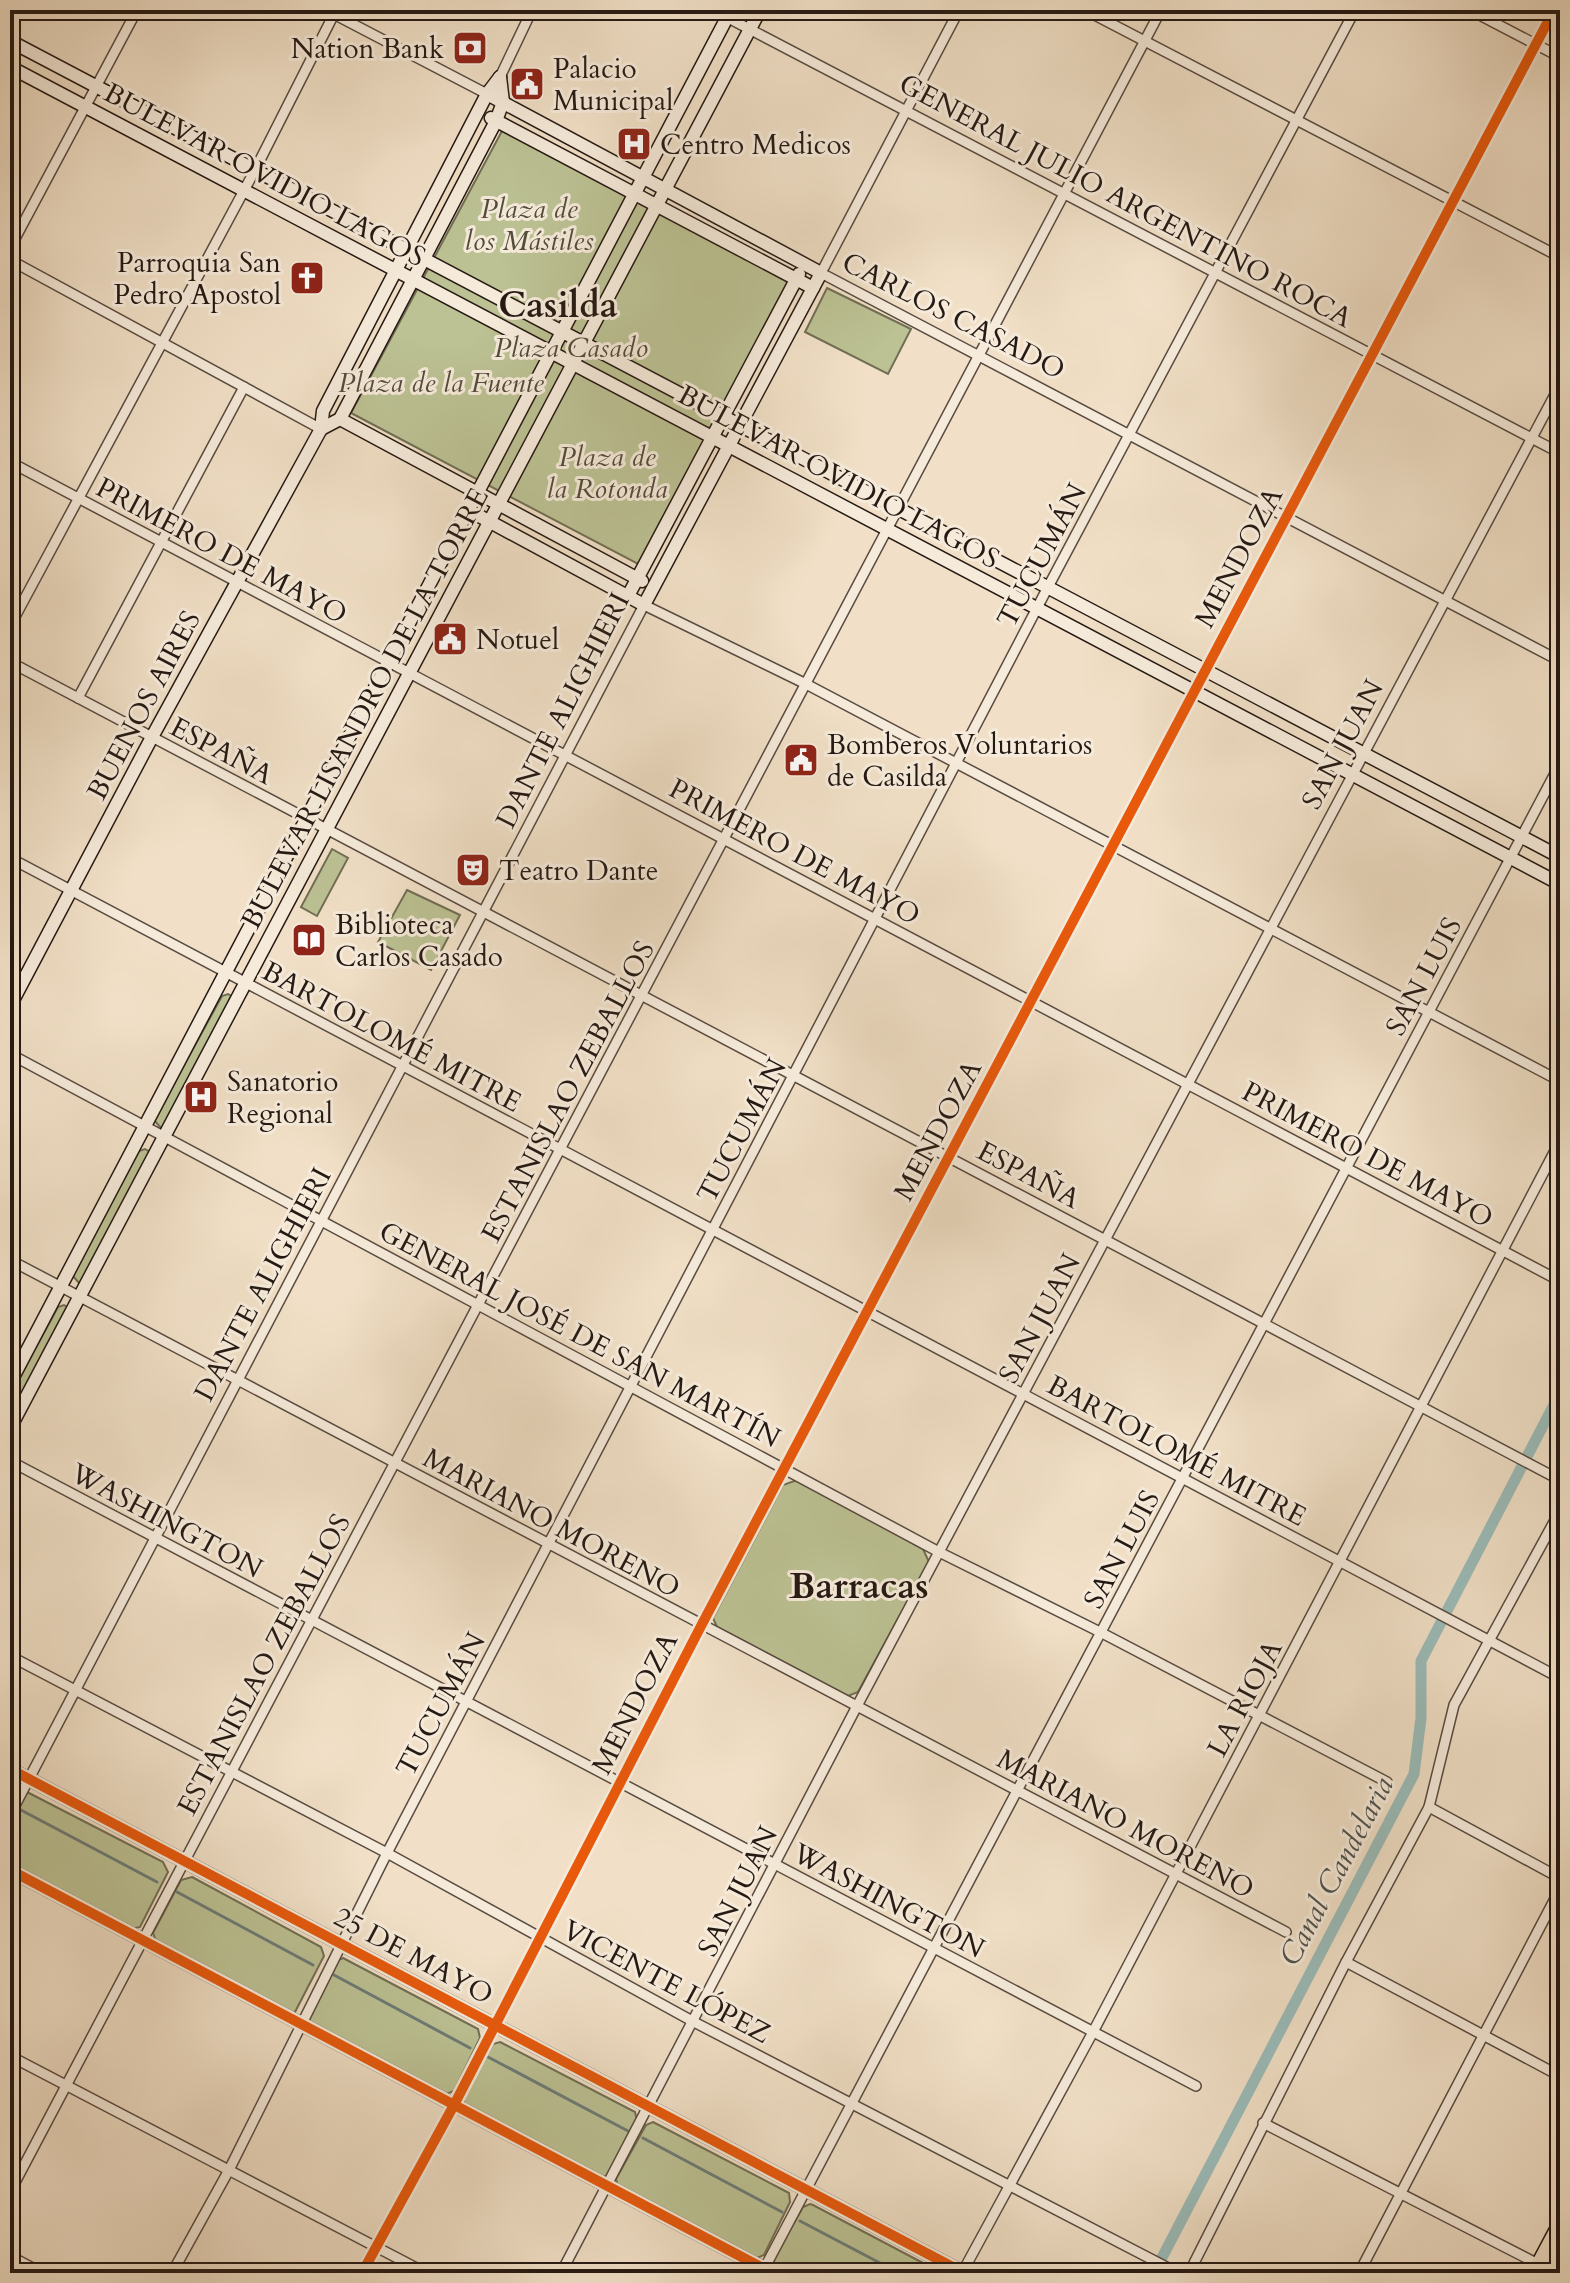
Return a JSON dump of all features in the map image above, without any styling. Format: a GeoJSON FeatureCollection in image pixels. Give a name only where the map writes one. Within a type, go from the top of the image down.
{"type":"FeatureCollection","features":[{"type":"Feature","properties":{"kind":"highway"},"geometry":{"type":"LineString","coordinates":[[1538,2269],[1560,2226]]}},
{"type":"Feature","properties":{"kind":"main road","name":"BULEVAR LISANDRO DE LA TORRE"},"geometry":{"type":"LineString","coordinates":[[10,1428],[760,10]]}},
{"type":"Feature","properties":{"kind":"main road","name":"BULEVAR LISANDRO DE LA TORRE"},"geometry":{"type":"LineString","coordinates":[[10,1383],[224,973],[390,665],[729,14]]}},
{"type":"Feature","properties":{"kind":"main road","name":"BULEVAR OVIDIO LAGOS"},"geometry":{"type":"LineString","coordinates":[[10,41],[1560,857]]}},
{"type":"Feature","properties":{"kind":"main road","name":"BULEVAR OVIDIO LAGOS"},"geometry":{"type":"LineString","coordinates":[[10,67],[1560,884]]}},
{"type":"Feature","properties":{"kind":"main road","name":"BUENOS AIRES"},"geometry":{"type":"LineString","coordinates":[[10,1006],[152,737],[321,429],[323,411],[487,94],[500,77]]}},
{"type":"Feature","properties":{"kind":"main road"},"geometry":{"type":"LineString","coordinates":[[321,429],[340,419],[496,121],[503,102],[500,77]]}},
{"type":"Feature","properties":{"kind":"main road","name":"CARLOS CASADO"},"geometry":{"type":"LineString","coordinates":[[487,94],[821,273]]}},
{"type":"Feature","properties":{"kind":"main road","name":"CARLOS CASADO"},"geometry":{"type":"LineString","coordinates":[[478,111],[813,288]]}},
{"type":"Feature","properties":{"kind":"main road","name":"DANTE ALIGHIERI"},"geometry":{"type":"LineString","coordinates":[[628,596],[805,264]]}},
{"type":"Feature","properties":{"kind":"main road","name":"DANTE ALIGHIERI"},"geometry":{"type":"LineString","coordinates":[[644,605],[821,273]]}},
{"type":"Feature","properties":{"kind":"main road"},"geometry":{"type":"LineString","coordinates":[[340,419],[652,586]]}},
{"type":"Feature","properties":{"kind":"main road"},"geometry":{"type":"LineString","coordinates":[[470,511],[644,605]]}},
{"type":"Feature","properties":{"kind":"main road","name":"25 DE MAYO"},"geometry":{"type":"LineString","coordinates":[[10,1769],[963,2273]]}},
{"type":"Feature","properties":{"kind":"main road"},"geometry":{"type":"LineString","coordinates":[[10,1870],[766,2272]]}},
{"type":"Feature","properties":{"kind":"street"},"geometry":{"type":"LineString","coordinates":[[10,248],[137,10]]}},
{"type":"Feature","properties":{"kind":"street","name":"BUENOS AIRES"},"geometry":{"type":"LineString","coordinates":[[500,77],[532,10]]}},
{"type":"Feature","properties":{"kind":"street","name":"GENERAL JULIO ARGENTINO ROCA"},"geometry":{"type":"LineString","coordinates":[[713,10],[729,14],[750,29],[1560,453]]}},
{"type":"Feature","properties":{"kind":"street","name":"DANTE ALIGHIERI"},"geometry":{"type":"LineString","coordinates":[[821,273],[959,10]]}},
{"type":"Feature","properties":{"kind":"street"},"geometry":{"type":"LineString","coordinates":[[1085,10],[1560,257]]}},
{"type":"Feature","properties":{"kind":"street","name":"ESTANISLAO ZEBALLOS"},"geometry":{"type":"LineString","coordinates":[[10,2192],[309,1620],[480,1304],[1161,10]]}},
{"type":"Feature","properties":{"kind":"street","name":"TUCUMÁN"},"geometry":{"type":"LineString","coordinates":[[172,2273],[229,2170],[299,2023],[959,764],[1048,587],[1355,10]]}},
{"type":"Feature","properties":{"kind":"street"},"geometry":{"type":"LineString","coordinates":[[1470,10],[1560,57]]}},
{"type":"Feature","properties":{"kind":"street","name":"MENDOZA"},"geometry":{"type":"LineString","coordinates":[[362,2273],[454,2105],[701,1626],[1554,10]]}},
{"type":"Feature","properties":{"kind":"street"},"geometry":{"type":"LineString","coordinates":[[10,626],[255,170],[332,11]]}},
{"type":"Feature","properties":{"kind":"street","name":"CARLOS CASADO"},"geometry":{"type":"LineString","coordinates":[[332,11],[487,94]]}},
{"type":"Feature","properties":{"kind":"street"},"geometry":{"type":"LineString","coordinates":[[10,260],[321,429]]}},
{"type":"Feature","properties":{"kind":"street","name":"CARLOS CASADO"},"geometry":{"type":"LineString","coordinates":[[821,273],[1560,661]]}},
{"type":"Feature","properties":{"kind":"street","name":"SAN JUAN"},"geometry":{"type":"LineString","coordinates":[[561,2273],[1350,773],[1560,385]]}},
{"type":"Feature","properties":{"kind":"street"},"geometry":{"type":"LineString","coordinates":[[78,698],[244,387]]}},
{"type":"Feature","properties":{"kind":"street","name":"PRIMERO DE MAYO"},"geometry":{"type":"LineString","coordinates":[[10,462],[1560,1281]]}},
{"type":"Feature","properties":{"kind":"street"},"geometry":{"type":"LineString","coordinates":[[644,605],[806,684],[1560,1081]]}},
{"type":"Feature","properties":{"kind":"street","name":"DANTE ALIGHIERI"},"geometry":{"type":"LineString","coordinates":[[10,1815],[644,605]]}},
{"type":"Feature","properties":{"kind":"street","name":"ESPAÑA"},"geometry":{"type":"LineString","coordinates":[[10,662],[1560,1480]]}},
{"type":"Feature","properties":{"kind":"street","name":"SAN LUIS"},"geometry":{"type":"LineString","coordinates":[[766,2272],[850,2103],[935,1949],[1560,764]]}},
{"type":"Feature","properties":{"kind":"street","name":"BARTOLOMÉ MITRE"},"geometry":{"type":"LineString","coordinates":[[10,858],[1560,1678]]}},
{"type":"Feature","properties":{"kind":"street","name":"GENERAL JOSÉ DE SAN MARTÍN"},"geometry":{"type":"LineString","coordinates":[[10,1054],[144,1129],[480,1304],[939,1552],[1387,1782]]}},
{"type":"Feature","properties":{"kind":"street","name":"LA RIOJA"},"geometry":{"type":"LineString","coordinates":[[963,2273],[1093,2032],[1560,1141]]}},
{"type":"Feature","properties":{"kind":"street","name":"MARIANO MORENO"},"geometry":{"type":"LineString","coordinates":[[10,1260],[1286,1932]]}},
{"type":"Feature","properties":{"kind":"street","name":"WASHINGTON"},"geometry":{"type":"LineString","coordinates":[[10,1461],[1196,2086]]}},
{"type":"Feature","properties":{"kind":"street"},"geometry":{"type":"LineString","coordinates":[[1189,2273],[1263,2123],[1429,1807],[1454,1705],[1560,1511]]}},
{"type":"Feature","properties":{"kind":"street","name":"VICENTE LÓPEZ"},"geometry":{"type":"LineString","coordinates":[[10,1656],[387,1853],[694,2022],[1011,2183],[1177,2272]]}},
{"type":"Feature","properties":{"kind":"street"},"geometry":{"type":"LineString","coordinates":[[1429,1807],[1560,1878]]}},
{"type":"Feature","properties":{"kind":"street"},"geometry":{"type":"LineString","coordinates":[[1359,2273],[1560,1889]]}},
{"type":"Feature","properties":{"kind":"street"},"geometry":{"type":"LineString","coordinates":[[1346,1962],[1560,2076]]}},
{"type":"Feature","properties":{"kind":"street"},"geometry":{"type":"LineString","coordinates":[[10,2056],[66,2088],[426,2273]]}},
{"type":"Feature","properties":{"kind":"street"},"geometry":{"type":"LineString","coordinates":[[1263,2123],[1401,2193],[1538,2269]]}},
{"type":"Feature","properties":{"kind":"street"},"geometry":{"type":"LineString","coordinates":[[10,2256],[42,2273]]}},
{"type":"Feature","properties":{"kind":"green space","name":"Plaza Casado"},"geometry":{"type":"Polygon","coordinates":[[[503,129],[791,282],[640,565],[351,413],[503,129]]]}},
{"type":"Feature","properties":{"kind":"green space"},"geometry":{"type":"Polygon","coordinates":[[[827,288],[911,329],[888,374],[805,332],[827,288]]]}},
{"type":"Feature","properties":{"kind":"green space"},"geometry":{"type":"Polygon","coordinates":[[[332,849],[348,858],[317,916],[301,907],[332,849]]]}},
{"type":"Feature","properties":{"kind":"green space"},"geometry":{"type":"Polygon","coordinates":[[[407,890],[460,915],[431,970],[378,942],[407,890]]]}},
{"type":"Feature","properties":{"kind":"green space"},"geometry":{"type":"Polygon","coordinates":[[[228,994],[233,997],[167,1125],[161,1128],[154,1120],[222,996],[228,994]]]}},
{"type":"Feature","properties":{"kind":"green space"},"geometry":{"type":"Polygon","coordinates":[[[145,1149],[150,1152],[85,1280],[79,1283],[72,1275],[139,1151],[145,1149]]]}},
{"type":"Feature","properties":{"kind":"green space"},"geometry":{"type":"Polygon","coordinates":[[[64,1305],[69,1308],[10,1423],[10,1395],[58,1307],[64,1305]]]}},
{"type":"Feature","properties":{"kind":"green space"},"geometry":{"type":"Polygon","coordinates":[[[797,1480],[923,1549],[929,1562],[858,1692],[848,1696],[717,1627],[713,1618],[783,1485],[797,1480]]]}},
{"type":"Feature","properties":{"kind":"green space"},"geometry":{"type":"Polygon","coordinates":[[[27,1792],[163,1862],[168,1872],[140,1927],[131,1929],[10,1864],[10,1820],[22,1794],[27,1792]]]}},
{"type":"Feature","properties":{"kind":"green space"},"geometry":{"type":"Polygon","coordinates":[[[192,1877],[321,1947],[324,1956],[295,2012],[288,2013],[157,1943],[153,1933],[181,1880],[192,1877]]]}},
{"type":"Feature","properties":{"kind":"green space"},"geometry":{"type":"Polygon","coordinates":[[[343,1958],[478,2029],[480,2038],[454,2091],[444,2095],[308,2023],[306,2014],[336,1961],[343,1958]]]}},
{"type":"Feature","properties":{"kind":"green space"},"geometry":{"type":"Polygon","coordinates":[[[500,2042],[635,2112],[637,2121],[611,2174],[601,2178],[465,2106],[463,2098],[493,2044],[500,2042]]]}},
{"type":"Feature","properties":{"kind":"green space"},"geometry":{"type":"Polygon","coordinates":[[[653,2122],[789,2193],[790,2202],[764,2255],[755,2259],[618,2187],[616,2179],[646,2125],[653,2122]]]}},
{"type":"Feature","properties":{"kind":"green space"},"geometry":{"type":"Polygon","coordinates":[[[810,2204],[942,2273],[783,2273],[775,2268],[773,2260],[803,2207],[810,2204]]]}},
{"type":"Feature","properties":{"kind":"waterway","name":"Canal Candelaria"},"geometry":{"type":"LineString","coordinates":[[1154,2273],[1414,1774],[1421,1718],[1421,1661],[1560,1393]]}},
{"type":"Feature","properties":{"kind":"waterway"},"geometry":{"type":"LineString","coordinates":[[19,1809],[157,1882]]}},
{"type":"Feature","properties":{"kind":"waterway"},"geometry":{"type":"LineString","coordinates":[[177,1892],[313,1965]]}},
{"type":"Feature","properties":{"kind":"waterway"},"geometry":{"type":"LineString","coordinates":[[334,1975],[470,2048]]}},
{"type":"Feature","properties":{"kind":"waterway"},"geometry":{"type":"LineString","coordinates":[[488,2057],[628,2131]]}},
{"type":"Feature","properties":{"kind":"waterway"},"geometry":{"type":"LineString","coordinates":[[643,2138],[782,2212]]}},
{"type":"Feature","properties":{"kind":"waterway"},"geometry":{"type":"LineString","coordinates":[[800,2221],[899,2273]]}},
{"type":"Feature","properties":{"kind":"cycle path"},"geometry":{"type":"LineString","coordinates":[[362,2273],[454,2105],[701,1626],[1554,10]]}},
{"type":"Feature","properties":{"kind":"cycle path"},"geometry":{"type":"LineString","coordinates":[[10,1769],[964,2273]]}},
{"type":"Feature","properties":{"kind":"cycle path"},"geometry":{"type":"LineString","coordinates":[[10,1870],[772,2273]]}},
{"type":"Feature","properties":{"kind":"place","name":"Nation Bank"},"geometry":{"type":"Point","coordinates":[470,48]}},
{"type":"Feature","properties":{"kind":"place","name":"Palacio Municipal"},"geometry":{"type":"Point","coordinates":[527,84]}},
{"type":"Feature","properties":{"kind":"place","name":"Centro Medicos"},"geometry":{"type":"Point","coordinates":[634,144]}},
{"type":"Feature","properties":{"kind":"place","name":"Parroquia San Pedro Apostol"},"geometry":{"type":"Point","coordinates":[307,278]}},
{"type":"Feature","properties":{"kind":"place","name":"Notuel"},"geometry":{"type":"Point","coordinates":[450,639]}},
{"type":"Feature","properties":{"kind":"place","name":"Bomberos Voluntarios de Casilda"},"geometry":{"type":"Point","coordinates":[801,760]}},
{"type":"Feature","properties":{"kind":"place","name":"Teatro Dante"},"geometry":{"type":"Point","coordinates":[473,870]}},
{"type":"Feature","properties":{"kind":"place","name":"Biblioteca Carlos Casado"},"geometry":{"type":"Point","coordinates":[309,940]}},
{"type":"Feature","properties":{"kind":"place","name":"Sanatorio Regional"},"geometry":{"type":"Point","coordinates":[201,1097]}},
{"type":"Feature","properties":{"kind":"district","name":"Casilda"},"geometry":{"type":"Point","coordinates":[558,304]}},
{"type":"Feature","properties":{"kind":"district","name":"Barracas"},"geometry":{"type":"Point","coordinates":[859,1585]}},
{"type":"Feature","properties":{"kind":"park label","name":"Plaza de los Mástiles"},"geometry":{"type":"Point","coordinates":[529,224]}},
{"type":"Feature","properties":{"kind":"park label","name":"Plaza de la Fuente"},"geometry":{"type":"Point","coordinates":[441,382]}},
{"type":"Feature","properties":{"kind":"park label","name":"Plaza de la Rotonda"},"geometry":{"type":"Point","coordinates":[607,472]}}]}
